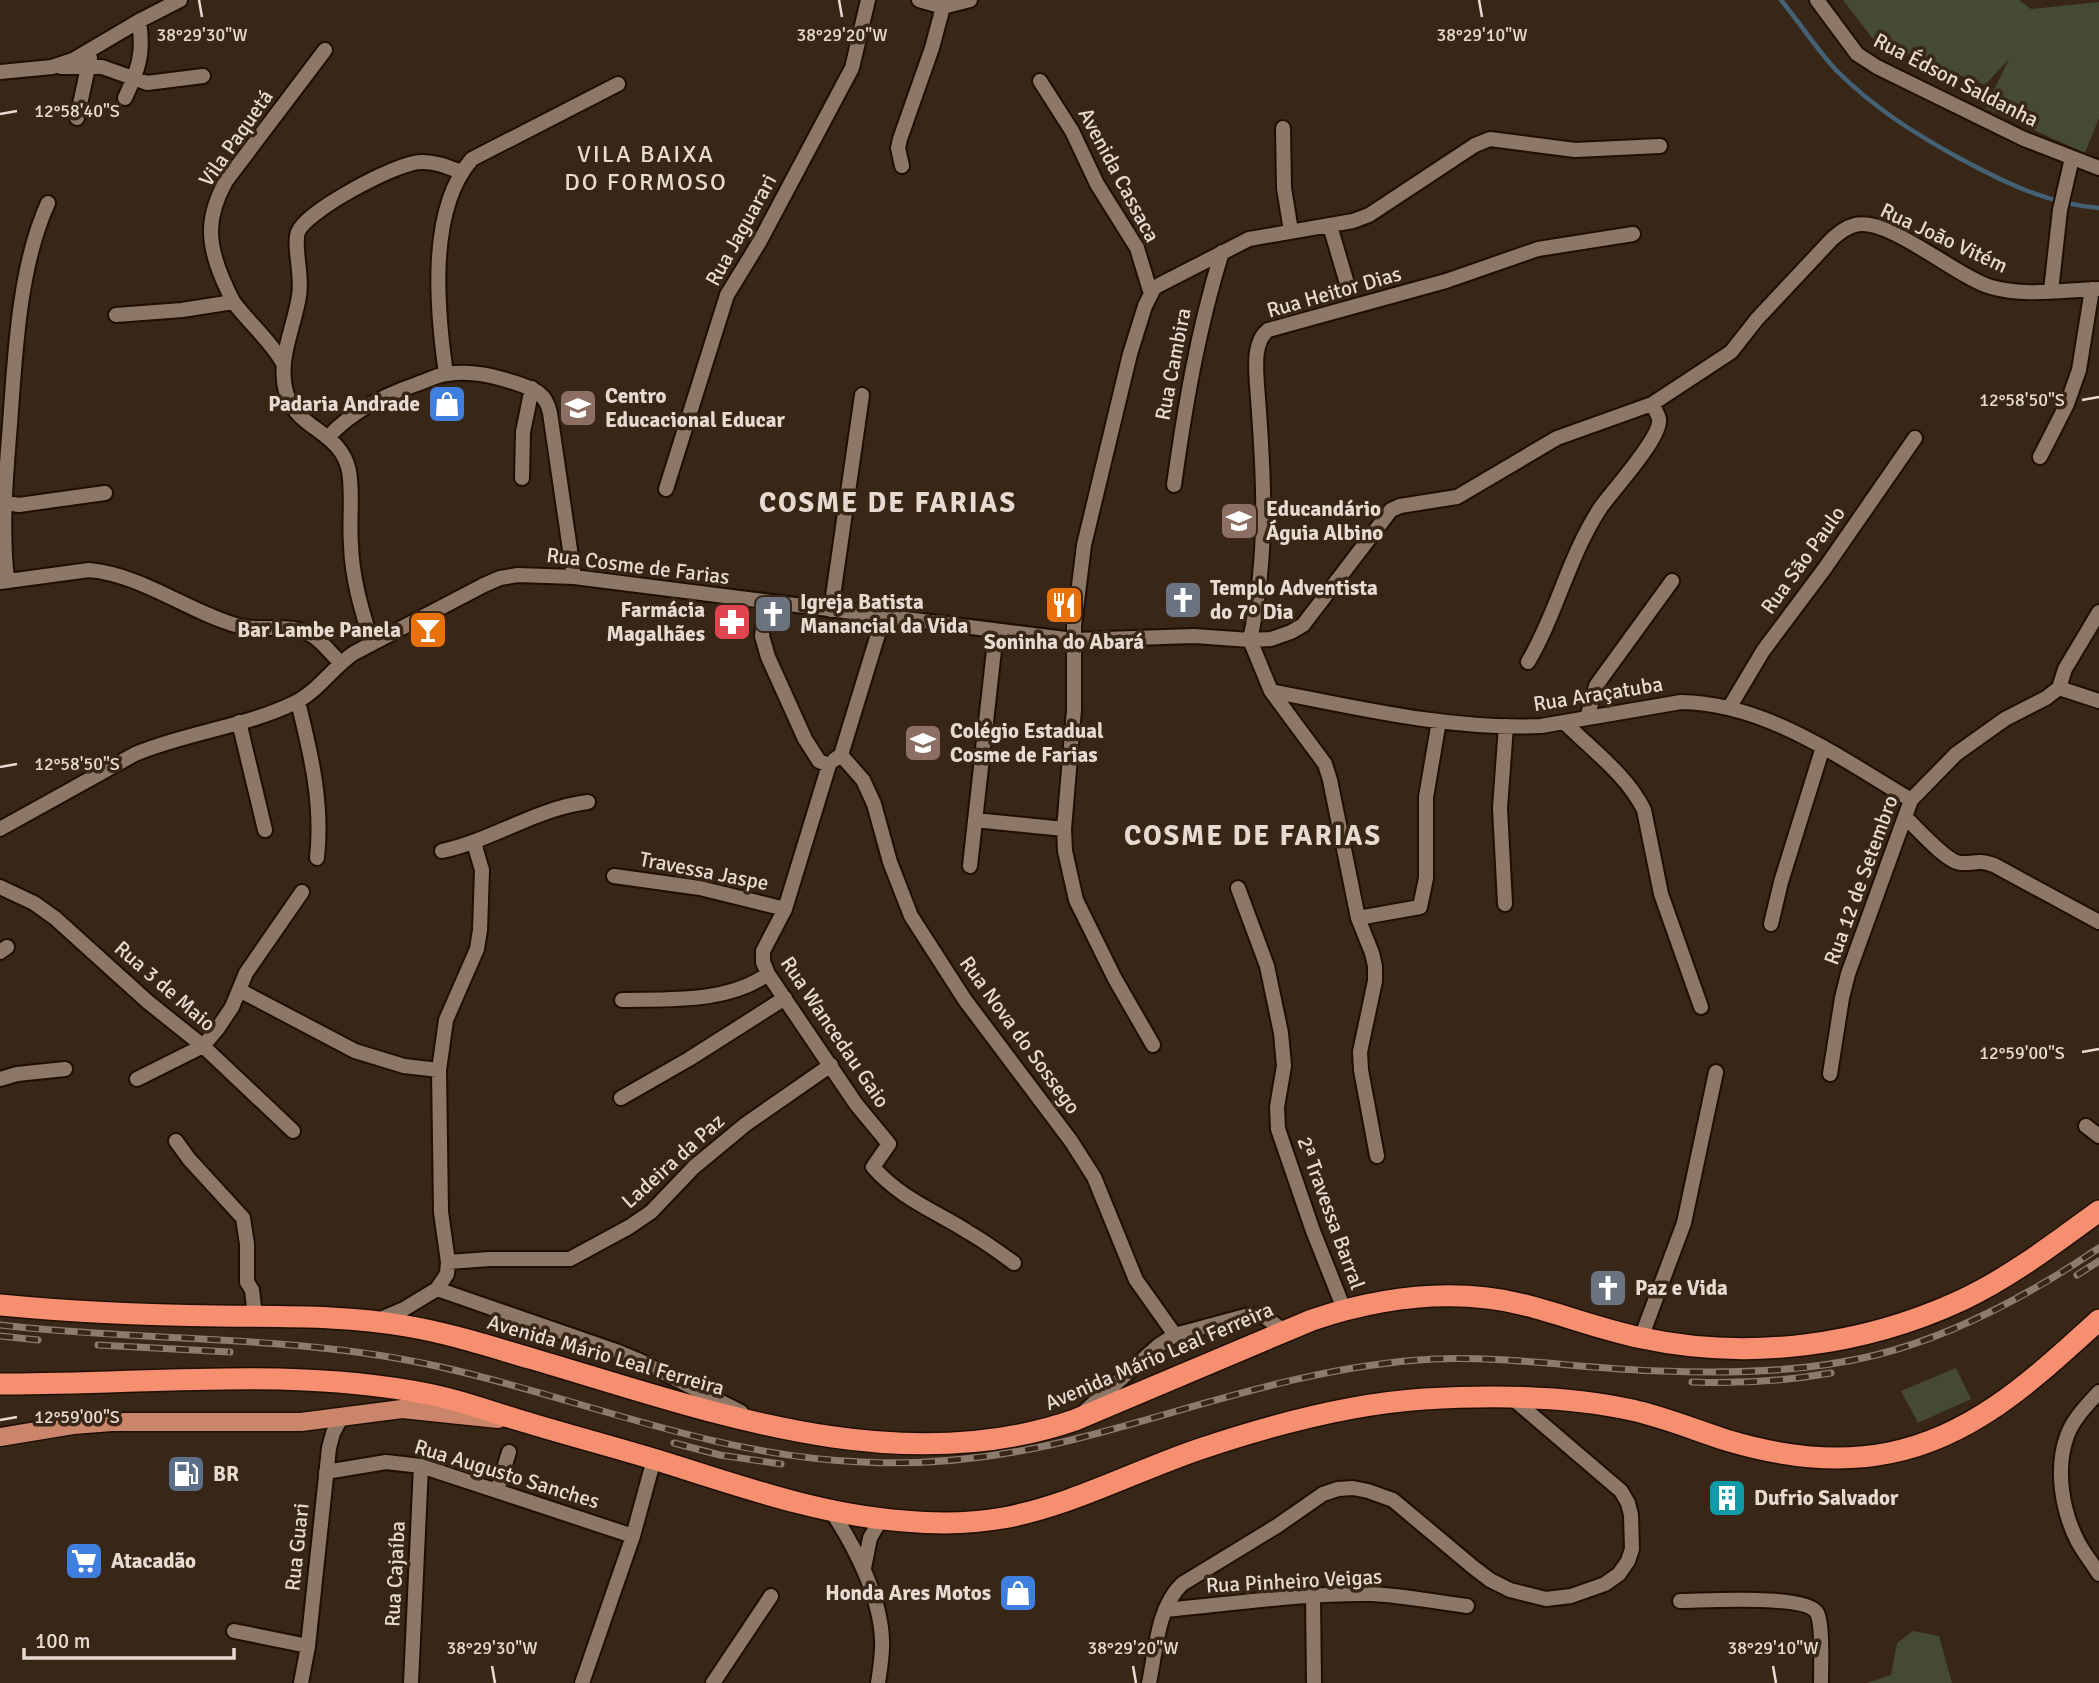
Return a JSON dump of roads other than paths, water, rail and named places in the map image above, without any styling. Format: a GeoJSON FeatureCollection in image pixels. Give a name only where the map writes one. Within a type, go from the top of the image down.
{"type":"FeatureCollection","features":[{"type":"Feature","properties":{"kind":"highway","name":"Avenida Mário Leal Ferreira"},"geometry":{"type":"LineString","coordinates":[[0,1305],[149,1315],[315,1317],[375,1321],[446,1334],[710,1411],[764,1424],[862,1440],[936,1444],[1012,1437],[1048,1430],[1284,1331],[1344,1309],[1406,1298],[1467,1296],[1524,1305],[1641,1338],[1742,1349],[1810,1344],[1877,1331],[1964,1299],[2021,1267],[2099,1211]]}},
{"type":"Feature","properties":{"kind":"highway"},"geometry":{"type":"LineString","coordinates":[[0,1384],[219,1379],[317,1381],[379,1386],[457,1400],[832,1512],[881,1519],[953,1523],[1032,1511],[1214,1444],[1326,1414],[1419,1399],[1511,1397],[1569,1401],[1632,1410],[1733,1442],[1789,1455],[1816,1458],[1865,1457],[1920,1446],[1951,1434],[1977,1419],[2024,1387],[2099,1320]]}},
{"type":"Feature","properties":{"kind":"main road"},"geometry":{"type":"LineString","coordinates":[[0,1437],[73,1425],[112,1422],[271,1423],[421,1409],[519,1420]]}},
{"type":"Feature","properties":{"kind":"street"},"geometry":{"type":"LineString","coordinates":[[52,67],[90,50],[180,0]]}},
{"type":"Feature","properties":{"kind":"street","name":"Rua Jaguarari"},"geometry":{"type":"LineString","coordinates":[[666,489],[727,295],[760,241],[852,68],[869,0]]}},
{"type":"Feature","properties":{"kind":"street"},"geometry":{"type":"LineString","coordinates":[[919,0],[943,7],[970,0]]}},
{"type":"Feature","properties":{"kind":"street","name":"Rua Édson Saldanha"},"geometry":{"type":"LineString","coordinates":[[1817,0],[1857,54],[1877,67],[2024,139],[2099,168]]}},
{"type":"Feature","properties":{"kind":"street"},"geometry":{"type":"LineString","coordinates":[[902,166],[898,148],[943,7]]}},
{"type":"Feature","properties":{"kind":"street"},"geometry":{"type":"LineString","coordinates":[[125,98],[134,79],[143,43],[139,21]]}},
{"type":"Feature","properties":{"kind":"street"},"geometry":{"type":"LineString","coordinates":[[77,118],[89,67],[90,50]]}},
{"type":"Feature","properties":{"kind":"street","name":"Vila Paquetá"},"geometry":{"type":"LineString","coordinates":[[283,363],[265,335],[233,302],[210,242],[211,216],[226,181],[325,51]]}},
{"type":"Feature","properties":{"kind":"street"},"geometry":{"type":"LineString","coordinates":[[0,72],[52,67],[102,67],[134,79],[159,83],[203,76]]}},
{"type":"Feature","properties":{"kind":"street","name":"Avenida Cassaca"},"geometry":{"type":"LineString","coordinates":[[1040,81],[1072,131],[1097,184],[1137,248],[1151,294]]}},
{"type":"Feature","properties":{"kind":"street"},"geometry":{"type":"LineString","coordinates":[[446,374],[438,305],[440,261],[445,220],[461,172],[472,159],[618,84]]}},
{"type":"Feature","properties":{"kind":"street"},"geometry":{"type":"LineString","coordinates":[[1283,128],[1284,188],[1291,231]]}},
{"type":"Feature","properties":{"kind":"street"},"geometry":{"type":"LineString","coordinates":[[1153,1045],[1115,979],[1076,900],[1063,829],[1074,710],[1074,640],[1084,545],[1130,354],[1151,294],[1160,284],[1259,236],[1330,226],[1369,215],[1475,145],[1490,139],[1575,150],[1660,146]]}},
{"type":"Feature","properties":{"kind":"street"},"geometry":{"type":"LineString","coordinates":[[2051,291],[2061,204],[2071,158]]}},
{"type":"Feature","properties":{"kind":"street"},"geometry":{"type":"LineString","coordinates":[[372,644],[355,587],[349,470],[339,447],[329,436],[298,414],[285,385],[283,363],[299,296],[301,275],[297,235],[305,221],[348,193],[404,164],[422,161],[461,172]]}},
{"type":"Feature","properties":{"kind":"street"},"geometry":{"type":"LineString","coordinates":[[48,203],[34,243],[13,376],[2,503],[3,581],[89,570],[103,571],[241,626],[303,632],[313,636],[340,662]]}},
{"type":"Feature","properties":{"kind":"street","name":"Rua João Vitém"},"geometry":{"type":"LineString","coordinates":[[1653,404],[1731,352],[1757,319],[1832,239],[1856,224],[1873,225],[1887,230],[1989,286],[2006,291],[2095,289]]}},
{"type":"Feature","properties":{"kind":"street"},"geometry":{"type":"LineString","coordinates":[[1330,226],[1346,280]]}},
{"type":"Feature","properties":{"kind":"street","name":"Rua Heitor Dias"},"geometry":{"type":"LineString","coordinates":[[1250,640],[1257,609],[1265,515],[1256,371],[1263,334],[1268,330],[1466,275],[1538,249],[1633,234]]}},
{"type":"Feature","properties":{"kind":"street","name":"Rua Cambira"},"geometry":{"type":"LineString","coordinates":[[1174,485],[1200,328],[1222,252]]}},
{"type":"Feature","properties":{"kind":"street"},"geometry":{"type":"LineString","coordinates":[[2040,457],[2067,404],[2079,370],[2095,289]]}},
{"type":"Feature","properties":{"kind":"street"},"geometry":{"type":"LineString","coordinates":[[116,315],[182,310],[233,302]]}},
{"type":"Feature","properties":{"kind":"street"},"geometry":{"type":"LineString","coordinates":[[329,436],[360,409],[396,392],[446,374],[489,375],[532,388],[548,402],[574,577]]}},
{"type":"Feature","properties":{"kind":"street"},"geometry":{"type":"LineString","coordinates":[[522,478],[523,432],[532,388]]}},
{"type":"Feature","properties":{"kind":"street"},"geometry":{"type":"LineString","coordinates":[[831,610],[862,395]]}},
{"type":"Feature","properties":{"kind":"street"},"geometry":{"type":"LineString","coordinates":[[1528,662],[1553,614],[1585,532],[1654,439],[1659,420],[1653,404]]}},
{"type":"Feature","properties":{"kind":"street","name":"Rua Cosme de Farias"},"geometry":{"type":"LineString","coordinates":[[0,829],[135,754],[298,702],[340,662],[500,578],[540,575],[574,577],[1074,640],[1194,636],[1270,639],[1303,625],[1391,510],[1399,506],[1457,497],[1557,438],[1653,404]]}},
{"type":"Feature","properties":{"kind":"street","name":"Rua São Paulo"},"geometry":{"type":"LineString","coordinates":[[1729,708],[1763,651],[1915,439]]}},
{"type":"Feature","properties":{"kind":"street"},"geometry":{"type":"LineString","coordinates":[[2,503],[19,505],[105,492]]}},
{"type":"Feature","properties":{"kind":"street"},"geometry":{"type":"LineString","coordinates":[[1587,718],[1596,686],[1672,581]]}},
{"type":"Feature","properties":{"kind":"street"},"geometry":{"type":"LineString","coordinates":[[765,602],[762,636],[768,657],[805,739],[819,761],[829,765],[841,755],[883,618]]}},
{"type":"Feature","properties":{"kind":"street"},"geometry":{"type":"LineString","coordinates":[[2099,612],[2065,669],[2059,688],[2099,701]]}},
{"type":"Feature","properties":{"kind":"street"},"geometry":{"type":"LineString","coordinates":[[970,866],[996,632]]}},
{"type":"Feature","properties":{"kind":"street"},"geometry":{"type":"LineString","coordinates":[[1250,640],[1271,691],[1325,764],[1358,918],[1372,953],[1375,981],[1360,1052],[1360,1070],[1377,1156]]}},
{"type":"Feature","properties":{"kind":"street","name":"Rua 12 de Setembro"},"geometry":{"type":"LineString","coordinates":[[1830,1074],[1848,974],[1910,800],[1956,754],[2005,719],[2046,698],[2059,688]]}},
{"type":"Feature","properties":{"kind":"street","name":"Rua Araçatuba"},"geometry":{"type":"LineString","coordinates":[[1271,691],[1439,721],[1506,726],[1541,726],[1681,702],[1703,702],[1729,708],[1800,734],[1910,800]]}},
{"type":"Feature","properties":{"kind":"street"},"geometry":{"type":"LineString","coordinates":[[298,702],[316,781],[319,836],[317,858]]}},
{"type":"Feature","properties":{"kind":"street"},"geometry":{"type":"LineString","coordinates":[[1358,918],[1420,907],[1426,878],[1426,797],[1439,721]]}},
{"type":"Feature","properties":{"kind":"street"},"geometry":{"type":"LineString","coordinates":[[239,722],[265,830]]}},
{"type":"Feature","properties":{"kind":"street"},"geometry":{"type":"LineString","coordinates":[[1564,722],[1628,785],[1644,810],[1661,894],[1701,1007]]}},
{"type":"Feature","properties":{"kind":"street"},"geometry":{"type":"LineString","coordinates":[[1505,904],[1500,808],[1506,726]]}},
{"type":"Feature","properties":{"kind":"street"},"geometry":{"type":"LineString","coordinates":[[1771,924],[1781,882],[1823,747]]}},
{"type":"Feature","properties":{"kind":"street","name":"Rua Nova do Sossego"},"geometry":{"type":"LineString","coordinates":[[841,755],[863,780],[874,804],[890,862],[911,916],[965,1000],[1053,1116],[1094,1177],[1136,1280],[1175,1335]]}},
{"type":"Feature","properties":{"kind":"street","name":"Rua Wancedau Gaio"},"geometry":{"type":"LineString","coordinates":[[829,765],[785,909],[763,951],[763,962],[768,974],[856,1104],[889,1144],[873,1167],[888,1184],[967,1231],[1014,1263]]}},
{"type":"Feature","properties":{"kind":"street"},"geometry":{"type":"LineString","coordinates":[[442,851],[474,844],[560,806],[588,802]]}},
{"type":"Feature","properties":{"kind":"street"},"geometry":{"type":"LineString","coordinates":[[1905,817],[1950,859],[1960,864],[1983,861],[1994,865],[2099,922]]}},
{"type":"Feature","properties":{"kind":"street"},"geometry":{"type":"LineString","coordinates":[[975,820],[1063,829]]}},
{"type":"Feature","properties":{"kind":"street"},"geometry":{"type":"LineString","coordinates":[[375,1321],[404,1309],[437,1289],[447,1274],[448,1262],[441,1212],[439,1070],[446,1020],[477,949],[480,930],[482,870],[474,844]]}},
{"type":"Feature","properties":{"kind":"street","name":"Travessa Jaspe"},"geometry":{"type":"LineString","coordinates":[[614,876],[700,888],[785,909]]}},
{"type":"Feature","properties":{"kind":"street","name":"Rua 3 de Maio"},"geometry":{"type":"LineString","coordinates":[[0,887],[34,903],[55,918],[148,1002],[202,1046],[293,1131]]}},
{"type":"Feature","properties":{"kind":"street","name":"2ª Travessa Barral"},"geometry":{"type":"LineString","coordinates":[[1238,888],[1267,966],[1282,1032],[1284,1066],[1277,1107],[1278,1129],[1312,1231],[1344,1309]]}},
{"type":"Feature","properties":{"kind":"street"},"geometry":{"type":"LineString","coordinates":[[137,1079],[202,1046],[226,1019],[256,957],[302,892]]}},
{"type":"Feature","properties":{"kind":"street"},"geometry":{"type":"LineString","coordinates":[[622,1000],[669,999],[734,991],[754,984],[768,974]]}},
{"type":"Feature","properties":{"kind":"street"},"geometry":{"type":"LineString","coordinates":[[239,990],[355,1051],[404,1066],[439,1070]]}},
{"type":"Feature","properties":{"kind":"street"},"geometry":{"type":"LineString","coordinates":[[621,1098],[689,1059],[785,998]]}},
{"type":"Feature","properties":{"kind":"street","name":"Ladeira da Paz"},"geometry":{"type":"LineString","coordinates":[[448,1262],[502,1258],[570,1259],[651,1212],[694,1167],[746,1124],[831,1065]]}},
{"type":"Feature","properties":{"kind":"street"},"geometry":{"type":"LineString","coordinates":[[0,1079],[17,1074],[65,1069]]}},
{"type":"Feature","properties":{"kind":"street"},"geometry":{"type":"LineString","coordinates":[[1641,1338],[1684,1223],[1716,1072]]}},
{"type":"Feature","properties":{"kind":"street"},"geometry":{"type":"LineString","coordinates":[[2086,1126],[2099,1136]]}},
{"type":"Feature","properties":{"kind":"street"},"geometry":{"type":"LineString","coordinates":[[176,1141],[243,1219],[247,1244],[247,1282],[252,1290],[254,1316]]}},
{"type":"Feature","properties":{"kind":"street"},"geometry":{"type":"LineString","coordinates":[[437,1289],[640,1360],[764,1424]]}},
{"type":"Feature","properties":{"kind":"street"},"geometry":{"type":"LineString","coordinates":[[1075,1420],[1158,1346],[1175,1335],[1249,1315],[1265,1317],[1284,1331]]}},
{"type":"Feature","properties":{"kind":"street"},"geometry":{"type":"LineString","coordinates":[[2099,1392],[2083,1408],[2067,1435],[2060,1472],[2064,1506],[2078,1542],[2099,1574]]}},
{"type":"Feature","properties":{"kind":"street"},"geometry":{"type":"LineString","coordinates":[[1149,1683],[1164,1610],[1171,1594],[1182,1584],[1324,1494],[1338,1489],[1368,1491],[1393,1500],[1473,1567],[1510,1590],[1546,1599],[1571,1596],[1605,1584],[1619,1574],[1632,1549],[1631,1515],[1621,1491],[1511,1397]]}},
{"type":"Feature","properties":{"kind":"street","name":"Rua Guari"},"geometry":{"type":"LineString","coordinates":[[301,1683],[326,1472],[333,1433],[341,1418]]}},
{"type":"Feature","properties":{"kind":"street"},"geometry":{"type":"LineString","coordinates":[[497,1491],[509,1452]]}},
{"type":"Feature","properties":{"kind":"street"},"geometry":{"type":"LineString","coordinates":[[582,1683],[633,1536],[654,1459]]}},
{"type":"Feature","properties":{"kind":"street","name":"Rua Augusto Sanches"},"geometry":{"type":"LineString","coordinates":[[326,1472],[386,1462],[421,1466],[633,1536]]}},
{"type":"Feature","properties":{"kind":"street","name":"Rua Cajaíba"},"geometry":{"type":"LineString","coordinates":[[411,1683],[421,1466]]}},
{"type":"Feature","properties":{"kind":"street"},"geometry":{"type":"LineString","coordinates":[[832,1512],[847,1535],[863,1569],[879,1620],[882,1639],[878,1683]]}},
{"type":"Feature","properties":{"kind":"street"},"geometry":{"type":"LineString","coordinates":[[863,1569],[870,1538],[881,1519]]}},
{"type":"Feature","properties":{"kind":"street","name":"Rua Pinheiro Veigas"},"geometry":{"type":"LineString","coordinates":[[1164,1610],[1265,1599],[1373,1594],[1467,1606]]}},
{"type":"Feature","properties":{"kind":"street"},"geometry":{"type":"LineString","coordinates":[[713,1683],[771,1595]]}},
{"type":"Feature","properties":{"kind":"street"},"geometry":{"type":"LineString","coordinates":[[1313,1598],[1314,1683]]}},
{"type":"Feature","properties":{"kind":"street"},"geometry":{"type":"LineString","coordinates":[[1680,1601],[1783,1600],[1808,1604],[1817,1611],[1820,1621],[1821,1683]]}},
{"type":"Feature","properties":{"kind":"street"},"geometry":{"type":"LineString","coordinates":[[234,1631],[307,1646]]}},
{"type":"Feature","properties":{"kind":"waterway"},"geometry":{"type":"LineString","coordinates":[[1781,0],[1837,71],[1865,97],[1910,129],[1993,176],[2026,190],[2061,202],[2099,208]]}},
{"type":"Feature","properties":{"kind":"railway"},"geometry":{"type":"LineString","coordinates":[[0,1325],[277,1344],[387,1356],[494,1380],[701,1438],[753,1449],[807,1458],[862,1462],[947,1461],[1032,1449],[1259,1388],[1345,1369],[1389,1363],[1434,1359],[1491,1359],[1633,1370],[1715,1372],[1769,1371],[1850,1361],[1906,1347],[1964,1324],[2020,1297],[2099,1248]]}},
{"type":"Feature","properties":{"kind":"railway"},"geometry":{"type":"LineString","coordinates":[[2077,1275],[2099,1261]]}},
{"type":"Feature","properties":{"kind":"railway"},"geometry":{"type":"LineString","coordinates":[[0,1336],[38,1340]]}},
{"type":"Feature","properties":{"kind":"railway"},"geometry":{"type":"LineString","coordinates":[[98,1345],[230,1352]]}},
{"type":"Feature","properties":{"kind":"railway"},"geometry":{"type":"LineString","coordinates":[[1692,1382],[1762,1381],[1831,1373]]}},
{"type":"Feature","properties":{"kind":"railway"},"geometry":{"type":"LineString","coordinates":[[674,1443],[720,1455],[781,1464]]}},
{"type":"Feature","properties":{"kind":"place","name":"Padaria Andrade"},"geometry":{"type":"Point","coordinates":[447,404]}},
{"type":"Feature","properties":{"kind":"place","name":"Centro Educacional Educar"},"geometry":{"type":"Point","coordinates":[578,408]}},
{"type":"Feature","properties":{"kind":"place","name":"Educandário Águia Albino"},"geometry":{"type":"Point","coordinates":[1239,521]}},
{"type":"Feature","properties":{"kind":"place","name":"Templo Adventista do 7º Dia"},"geometry":{"type":"Point","coordinates":[1183,600]}},
{"type":"Feature","properties":{"kind":"place","name":"Soninha do Abará"},"geometry":{"type":"Point","coordinates":[1064,605]}},
{"type":"Feature","properties":{"kind":"place","name":"Igreja Batista Manancial da Vida"},"geometry":{"type":"Point","coordinates":[773,614]}},
{"type":"Feature","properties":{"kind":"place","name":"Farmácia Magalhães"},"geometry":{"type":"Point","coordinates":[732,622]}},
{"type":"Feature","properties":{"kind":"place","name":"Bar Lambe Panela"},"geometry":{"type":"Point","coordinates":[428,630]}},
{"type":"Feature","properties":{"kind":"place","name":"Colégio Estadual Cosme de Farias"},"geometry":{"type":"Point","coordinates":[923,743]}},
{"type":"Feature","properties":{"kind":"place","name":"Paz e Vida"},"geometry":{"type":"Point","coordinates":[1608,1288]}},
{"type":"Feature","properties":{"kind":"place","name":"BR"},"geometry":{"type":"Point","coordinates":[186,1474]}},
{"type":"Feature","properties":{"kind":"place","name":"Dufrio Salvador"},"geometry":{"type":"Point","coordinates":[1727,1498]}},
{"type":"Feature","properties":{"kind":"place","name":"Atacadão"},"geometry":{"type":"Point","coordinates":[84,1561]}},
{"type":"Feature","properties":{"kind":"place","name":"Honda Ares Motos"},"geometry":{"type":"Point","coordinates":[1018,1593]}},
{"type":"Feature","properties":{"kind":"district","name":"VILA BAIXA DO FORMOSO"},"geometry":{"type":"Point","coordinates":[646,168]}},
{"type":"Feature","properties":{"kind":"district","name":"COSME DE FARIAS"},"geometry":{"type":"Point","coordinates":[888,503]}},
{"type":"Feature","properties":{"kind":"district","name":"COSME DE FARIAS"},"geometry":{"type":"Point","coordinates":[1253,836]}}]}
